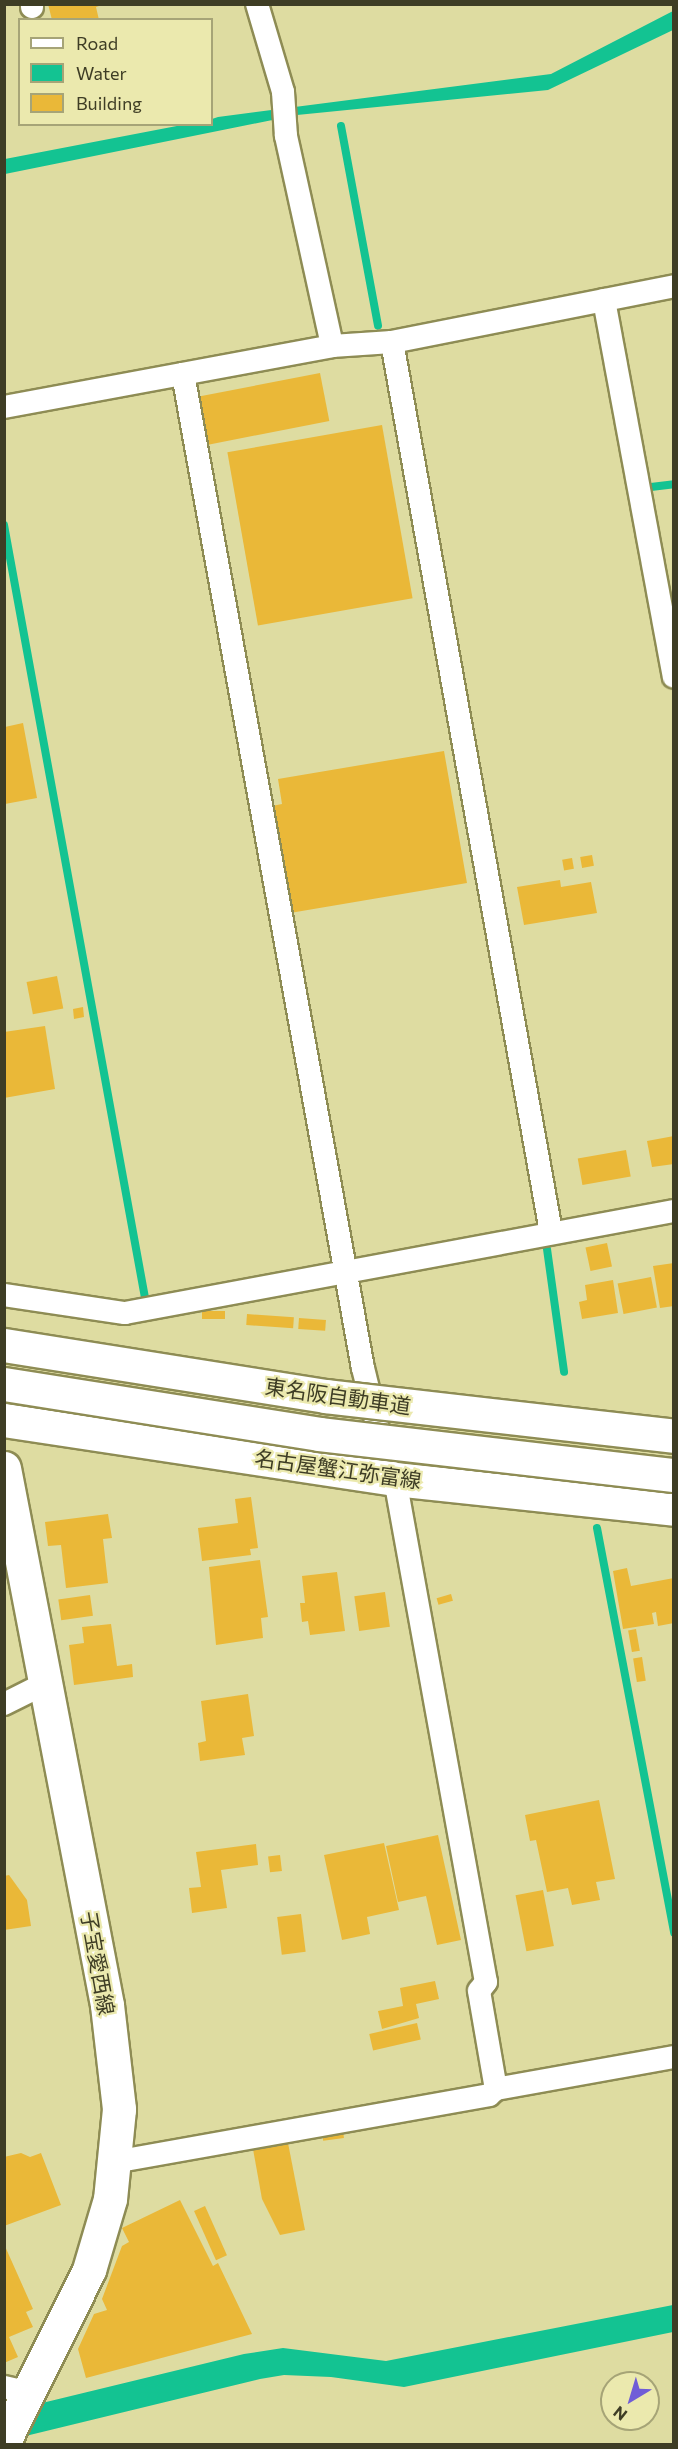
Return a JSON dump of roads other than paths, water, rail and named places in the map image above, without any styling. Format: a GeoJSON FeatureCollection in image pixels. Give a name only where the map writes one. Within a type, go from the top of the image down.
{"type":"FeatureCollection","features":[{"type":"Feature","properties":{"kind":"main road","name":"東名阪自動車道"},"geometry":{"type":"LineString","coordinates":[[4,1345],[325,1396],[674,1436]]}},
{"type":"Feature","properties":{"kind":"main road","name":"東名阪自動車道"},"geometry":{"type":"LineString","coordinates":[[4,1384],[319,1434],[674,1475]]}},
{"type":"Feature","properties":{"kind":"main road","name":"名古屋蟹江弥富線"},"geometry":{"type":"LineString","coordinates":[[4,1420],[392,1478],[674,1509]]}},
{"type":"Feature","properties":{"kind":"main road","name":"子宝愛西線"},"geometry":{"type":"LineString","coordinates":[[4,1468],[107,2005],[119,2109],[110,2199],[89,2270],[20,2394],[4,2441]]}},
{"type":"Feature","properties":{"kind":"street"},"geometry":{"type":"LineString","coordinates":[[257,4],[284,100],[285,124],[332,346]]}},
{"type":"Feature","properties":{"kind":"street"},"geometry":{"type":"LineString","coordinates":[[4,406],[332,346],[392,342],[674,286]]}},
{"type":"Feature","properties":{"kind":"street"},"geometry":{"type":"LineString","coordinates":[[604,300],[674,677]]}},
{"type":"Feature","properties":{"kind":"street"},"geometry":{"type":"LineString","coordinates":[[392,342],[551,1232]]}},
{"type":"Feature","properties":{"kind":"street"},"geometry":{"type":"LineString","coordinates":[[183,374],[363,1368],[392,1478],[486,1982],[479,1991],[496,2089]]}},
{"type":"Feature","properties":{"kind":"street"},"geometry":{"type":"LineString","coordinates":[[4,1295],[125,1313],[551,1232],[674,1211]]}},
{"type":"Feature","properties":{"kind":"street"},"geometry":{"type":"LineString","coordinates":[[4,1704],[44,1684]]}},
{"type":"Feature","properties":{"kind":"street"},"geometry":{"type":"LineString","coordinates":[[114,2162],[489,2095],[496,2089],[674,2057]]}},
{"type":"Feature","properties":{"kind":"water"},"geometry":{"type":"Polygon","coordinates":[[[673,11],[673,30],[548,90],[297,115],[5,174],[5,159],[177,126],[213,126],[213,119],[218,117],[551,74],[673,11]]]}},
{"type":"Feature","properties":{"kind":"water"},"geometry":{"type":"Polygon","coordinates":[[[673,2305],[673,2332],[404,2387],[331,2377],[284,2375],[5,2441],[5,2412],[244,2354],[283,2348],[386,2361],[673,2305]]]}},
{"type":"Feature","properties":{"kind":"waterway"},"geometry":{"type":"LineString","coordinates":[[341,126],[378,326]]}},
{"type":"Feature","properties":{"kind":"waterway"},"geometry":{"type":"LineString","coordinates":[[651,487],[674,484]]}},
{"type":"Feature","properties":{"kind":"waterway"},"geometry":{"type":"LineString","coordinates":[[4,525],[145,1298]]}},
{"type":"Feature","properties":{"kind":"waterway"},"geometry":{"type":"LineString","coordinates":[[547,1249],[564,1372]]}},
{"type":"Feature","properties":{"kind":"waterway"},"geometry":{"type":"LineString","coordinates":[[597,1528],[674,1933]]}}]}
